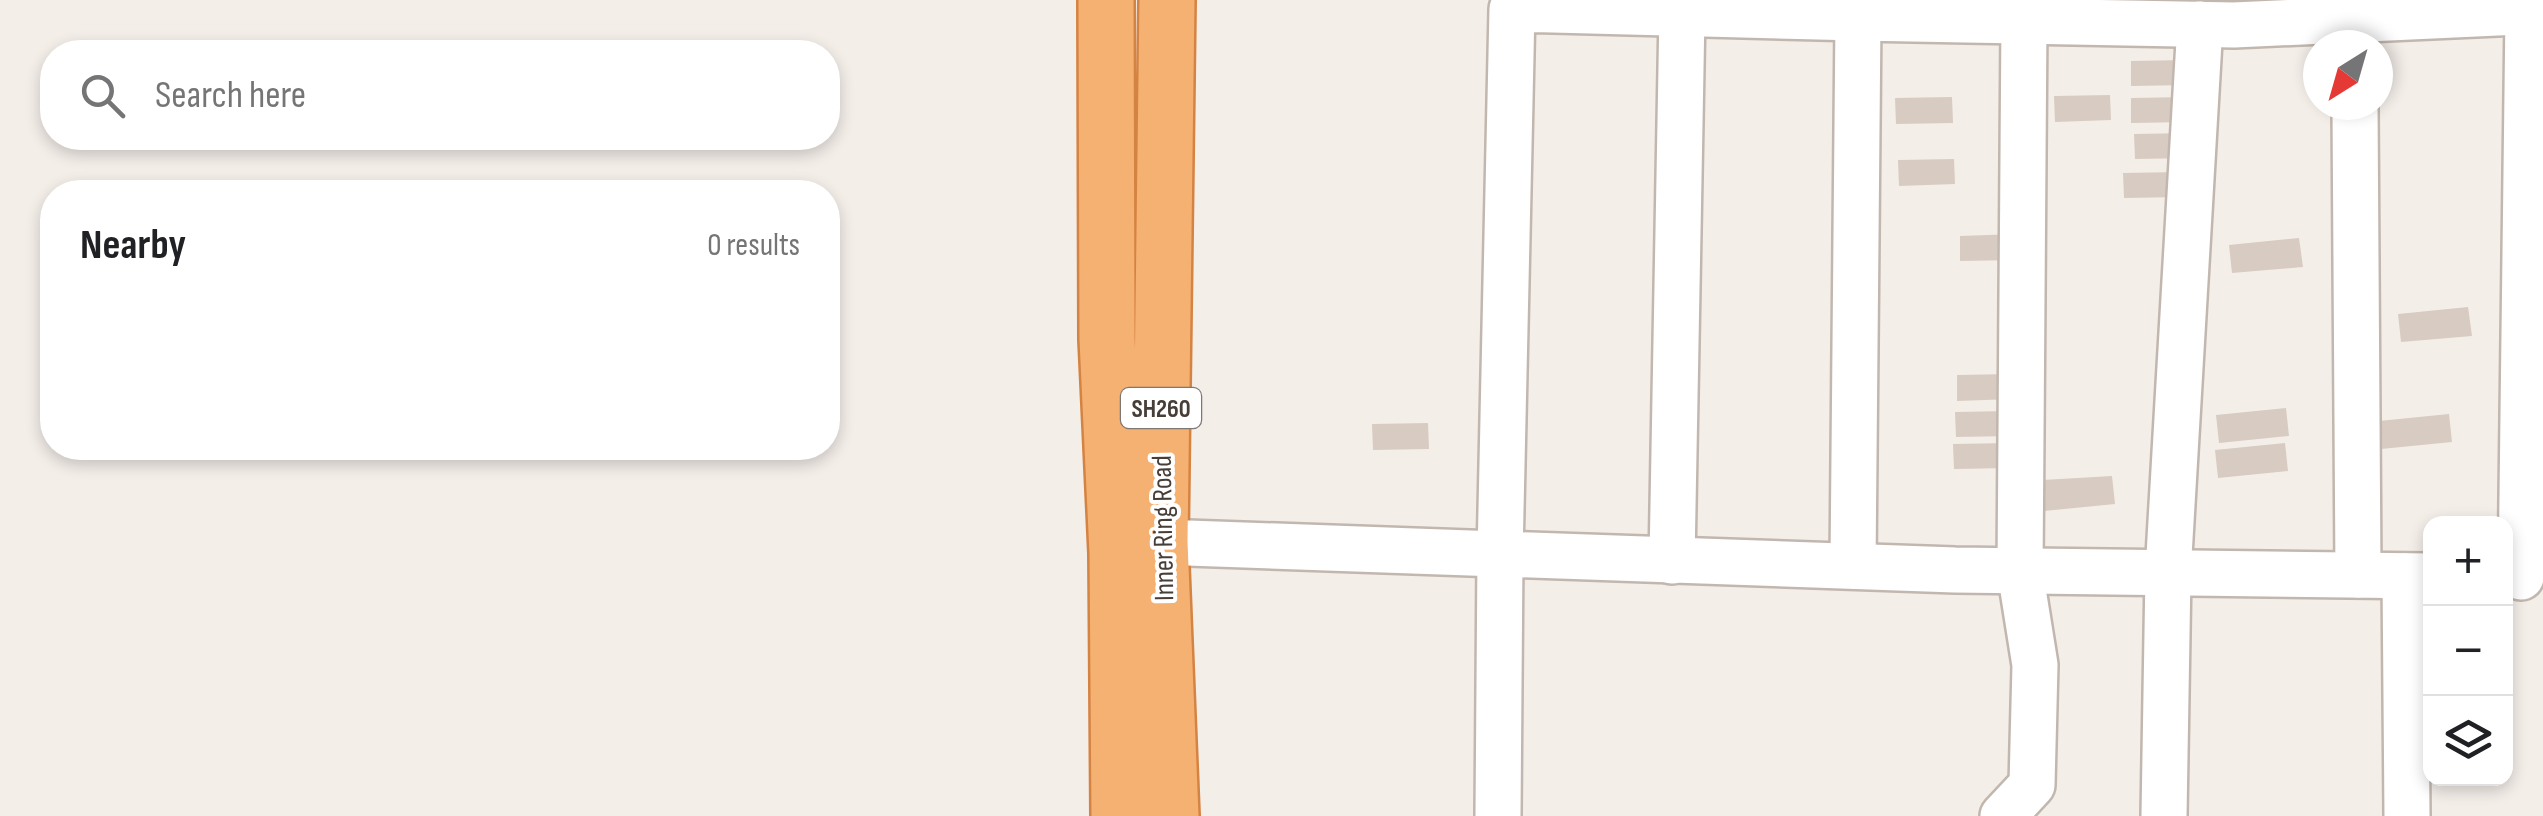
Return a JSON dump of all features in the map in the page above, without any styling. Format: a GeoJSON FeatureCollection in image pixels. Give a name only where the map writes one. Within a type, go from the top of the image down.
{"type":"FeatureCollection","features":[{"type":"Feature","properties":{"kind":"highway","name":"Inner Ring Road"},"geometry":{"type":"LineString","coordinates":[[1106,0],[1107,339],[1117,553],[1120,816]]}},
{"type":"Feature","properties":{"kind":"highway","name":"Inner Ring Road"},"geometry":{"type":"LineString","coordinates":[[1167,0],[1160,542],[1172,816]]}},
{"type":"Feature","properties":{"kind":"street"},"geometry":{"type":"LineString","coordinates":[[1498,816],[1510,4],[1682,13],[2316,30]]}},
{"type":"Feature","properties":{"kind":"street"},"geometry":{"type":"LineString","coordinates":[[2372,30],[2536,12],[2523,578]]}},
{"type":"Feature","properties":{"kind":"street"},"geometry":{"type":"LineString","coordinates":[[1672,561],[1682,13]]}},
{"type":"Feature","properties":{"kind":"street"},"geometry":{"type":"LineString","coordinates":[[1853,566],[1858,18]]}},
{"type":"Feature","properties":{"kind":"street"},"geometry":{"type":"LineString","coordinates":[[2004,816],[2032,785],[2035,665],[2020,571],[2024,20]]}},
{"type":"Feature","properties":{"kind":"street"},"geometry":{"type":"LineString","coordinates":[[2164,816],[2168,572],[2200,24]]}},
{"type":"Feature","properties":{"kind":"street"},"geometry":{"type":"LineString","coordinates":[[2355,120],[2358,575]]}},
{"type":"Feature","properties":{"kind":"street"},"geometry":{"type":"LineString","coordinates":[[1160,542],[2020,571],[2418,576],[2407,816]]}},
{"type":"Feature","properties":{"kind":"building"},"geometry":{"type":"Polygon","coordinates":[[[2187,60],[2188,85],[2131,86],[2131,61],[2187,60]]]}},
{"type":"Feature","properties":{"kind":"building"},"geometry":{"type":"Polygon","coordinates":[[[2110,95],[2111,120],[2055,122],[2054,96],[2110,95]]]}},
{"type":"Feature","properties":{"kind":"building"},"geometry":{"type":"Polygon","coordinates":[[[1952,97],[1953,123],[1896,124],[1895,98],[1952,97]]]}},
{"type":"Feature","properties":{"kind":"building"},"geometry":{"type":"Polygon","coordinates":[[[2187,97],[2187,122],[2131,123],[2131,98],[2187,97]]]}},
{"type":"Feature","properties":{"kind":"building"},"geometry":{"type":"Polygon","coordinates":[[[2191,133],[2191,158],[2135,159],[2134,134],[2191,133]]]}},
{"type":"Feature","properties":{"kind":"building"},"geometry":{"type":"Polygon","coordinates":[[[1954,159],[1955,184],[1899,186],[1898,160],[1954,159]]]}},
{"type":"Feature","properties":{"kind":"building"},"geometry":{"type":"Polygon","coordinates":[[[2180,172],[2181,197],[2124,198],[2123,173],[2180,172]]]}},
{"type":"Feature","properties":{"kind":"building"},"geometry":{"type":"Polygon","coordinates":[[[2016,234],[2016,260],[1960,261],[1960,236],[2016,234]]]}},
{"type":"Feature","properties":{"kind":"building"},"geometry":{"type":"Polygon","coordinates":[[[2299,238],[2303,267],[2232,273],[2229,245],[2299,238]]]}},
{"type":"Feature","properties":{"kind":"building"},"geometry":{"type":"Polygon","coordinates":[[[2468,307],[2472,336],[2401,342],[2398,314],[2468,307]]]}},
{"type":"Feature","properties":{"kind":"building"},"geometry":{"type":"Polygon","coordinates":[[[2013,374],[2013,399],[1957,401],[1957,375],[2013,374]]]}},
{"type":"Feature","properties":{"kind":"building"},"geometry":{"type":"Polygon","coordinates":[[[2286,408],[2289,436],[2219,443],[2216,415],[2286,408]]]}},
{"type":"Feature","properties":{"kind":"building"},"geometry":{"type":"Polygon","coordinates":[[[2011,411],[2012,436],[1956,437],[1955,412],[2011,411]]]}},
{"type":"Feature","properties":{"kind":"building"},"geometry":{"type":"Polygon","coordinates":[[[2449,414],[2452,442],[2381,449],[2379,421],[2449,414]]]}},
{"type":"Feature","properties":{"kind":"building"},"geometry":{"type":"Polygon","coordinates":[[[1428,423],[1429,449],[1373,450],[1372,424],[1428,423]]]}},
{"type":"Feature","properties":{"kind":"building"},"geometry":{"type":"Polygon","coordinates":[[[2009,443],[2009,468],[1954,469],[1953,444],[2009,443]]]}},
{"type":"Feature","properties":{"kind":"building"},"geometry":{"type":"Polygon","coordinates":[[[2285,443],[2288,471],[2218,478],[2215,450],[2285,443]]]}},
{"type":"Feature","properties":{"kind":"building"},"geometry":{"type":"Polygon","coordinates":[[[2112,476],[2115,504],[2044,511],[2042,480],[2112,476]]]}}]}
